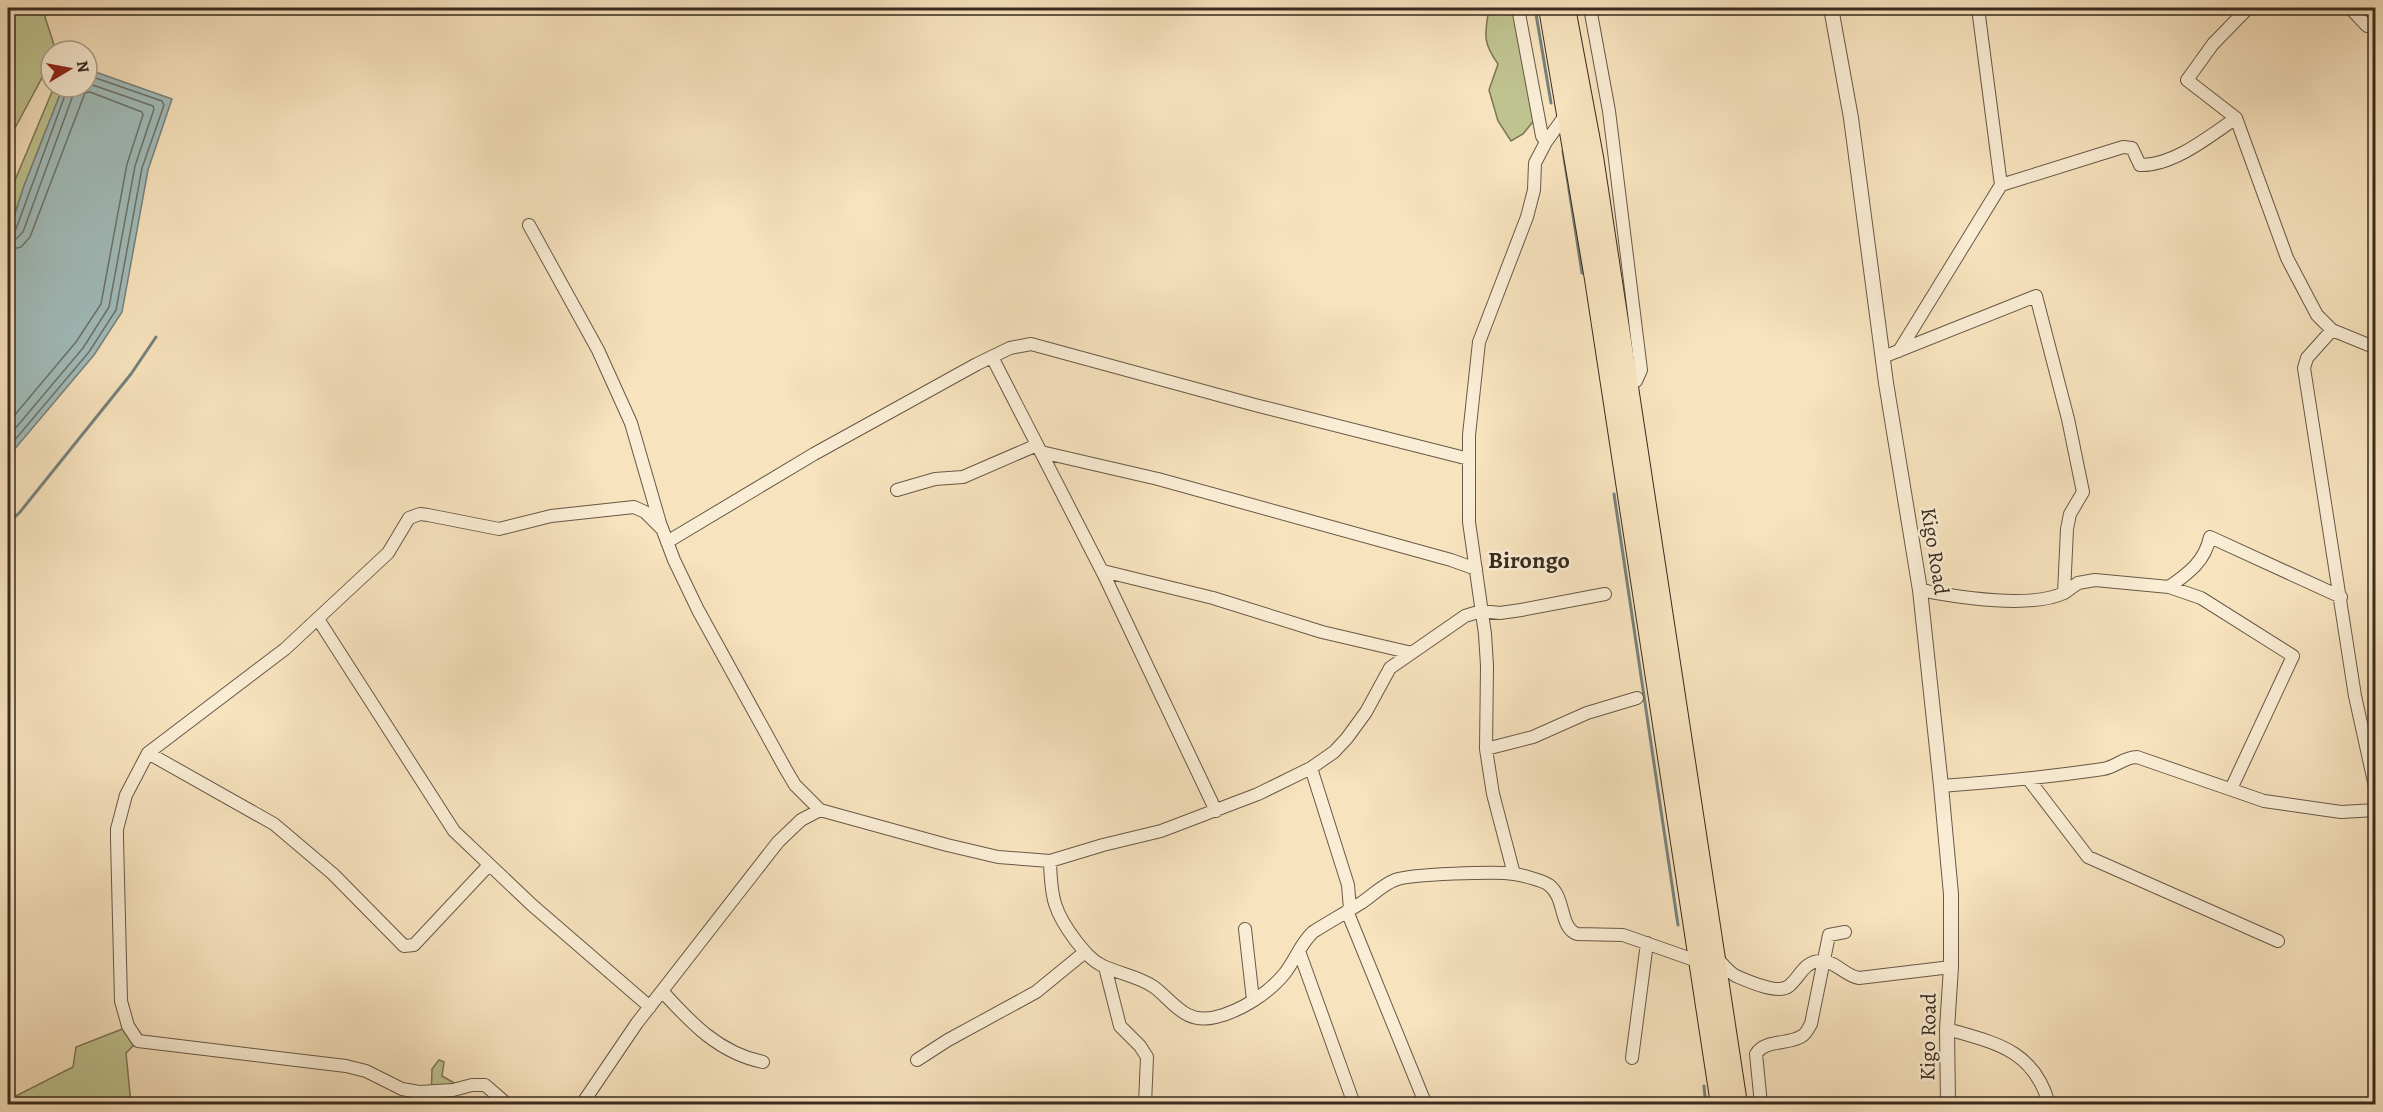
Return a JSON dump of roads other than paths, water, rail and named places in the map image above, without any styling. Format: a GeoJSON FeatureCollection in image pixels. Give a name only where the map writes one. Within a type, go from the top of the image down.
{"type":"FeatureCollection","features":[{"type":"Feature","properties":{"kind":"highway"},"geometry":{"type":"LineString","coordinates":[[1549,8],[1696,938],[1707,958],[1720,999],[1737,1104]]}},
{"type":"Feature","properties":{"kind":"highway"},"geometry":{"type":"LineString","coordinates":[[1565,8],[1593,157],[1627,385],[1707,958],[1721,1104]]}},
{"type":"Feature","properties":{"kind":"street"},"geometry":{"type":"LineString","coordinates":[[1518,8],[1542,136],[1546,142]]}},
{"type":"Feature","properties":{"kind":"street"},"geometry":{"type":"LineString","coordinates":[[1590,8],[1609,111],[1641,370],[1636,381],[1627,385]]}},
{"type":"Feature","properties":{"kind":"street","name":"Kigo Road"},"geometry":{"type":"LineString","coordinates":[[1831,8],[1851,118],[1883,357],[1920,590],[1941,786],[1951,894],[1951,967],[1947,1029],[1948,1104]]}},
{"type":"Feature","properties":{"kind":"street"},"geometry":{"type":"LineString","coordinates":[[1899,351],[2001,185],[1978,8]]}},
{"type":"Feature","properties":{"kind":"street"},"geometry":{"type":"LineString","coordinates":[[2248,8],[2213,44],[2187,80],[2236,118],[2287,258],[2317,315],[2332,330],[2364,341],[2376,348]]}},
{"type":"Feature","properties":{"kind":"street"},"geometry":{"type":"LineString","coordinates":[[2350,8],[2373,29]]}},
{"type":"Feature","properties":{"kind":"street"},"geometry":{"type":"LineString","coordinates":[[1514,874],[1493,794],[1486,749],[1487,666],[1485,634],[1469,522],[1469,435],[1479,342],[1527,217],[1534,190],[1535,163],[1546,142],[1567,113]]}},
{"type":"Feature","properties":{"kind":"street"},"geometry":{"type":"LineString","coordinates":[[2001,185],[2123,147],[2132,148],[2140,165],[2157,163],[2194,147],[2236,118]]}},
{"type":"Feature","properties":{"kind":"street"},"geometry":{"type":"LineString","coordinates":[[1546,142],[1561,141],[1573,150]]}},
{"type":"Feature","properties":{"kind":"street"},"geometry":{"type":"LineString","coordinates":[[529,225],[598,350],[628,415],[667,542],[698,610],[795,785],[820,810],[998,857],[1050,861],[1161,831],[1258,794],[1311,768],[1334,752],[1366,712],[1390,668],[1465,616],[1481,611],[1500,613],[1521,610],[1605,594]]}},
{"type":"Feature","properties":{"kind":"street"},"geometry":{"type":"LineString","coordinates":[[1883,357],[2036,296],[2068,419],[2083,492],[2070,514],[2067,529],[2064,593]]}},
{"type":"Feature","properties":{"kind":"street"},"geometry":{"type":"LineString","coordinates":[[2332,330],[2307,358],[2304,368],[2355,696],[2376,791]]}},
{"type":"Feature","properties":{"kind":"street"},"geometry":{"type":"LineString","coordinates":[[667,542],[814,454],[992,357],[1010,348],[1031,344],[1255,405],[1469,459]]}},
{"type":"Feature","properties":{"kind":"street"},"geometry":{"type":"LineString","coordinates":[[992,357],[1103,571],[1216,811]]}},
{"type":"Feature","properties":{"kind":"street"},"geometry":{"type":"LineString","coordinates":[[897,490],[935,479],[963,477],[1039,448],[1451,560],[1476,569]]}},
{"type":"Feature","properties":{"kind":"street"},"geometry":{"type":"LineString","coordinates":[[507,1104],[491,1089],[479,1084],[453,1090],[419,1092],[402,1089],[366,1071],[346,1066],[138,1041],[128,1026],[121,1001],[117,829],[126,795],[148,753],[285,649],[388,553],[407,522],[414,516],[428,515],[499,529],[551,516],[634,507],[645,512],[662,528]]}},
{"type":"Feature","properties":{"kind":"street"},"geometry":{"type":"LineString","coordinates":[[2169,587],[2197,566],[2207,550],[2210,537],[2341,597]]}},
{"type":"Feature","properties":{"kind":"street"},"geometry":{"type":"LineString","coordinates":[[1103,571],[1213,598],[1322,632],[1412,653]]}},
{"type":"Feature","properties":{"kind":"street"},"geometry":{"type":"LineString","coordinates":[[1920,590],[1967,597],[2013,600],[2051,597],[2064,593],[2078,583],[2095,580],[2169,587],[2201,598],[2293,656],[2231,789]]}},
{"type":"Feature","properties":{"kind":"street"},"geometry":{"type":"LineString","coordinates":[[318,619],[454,831],[531,905],[650,1007]]}},
{"type":"Feature","properties":{"kind":"street"},"geometry":{"type":"LineString","coordinates":[[1486,749],[1533,737],[1587,713],[1637,698]]}},
{"type":"Feature","properties":{"kind":"street"},"geometry":{"type":"LineString","coordinates":[[148,753],[274,824],[333,874],[404,946],[414,945],[489,865]]}},
{"type":"Feature","properties":{"kind":"street"},"geometry":{"type":"LineString","coordinates":[[1941,786],[2030,780],[2108,769],[2130,757],[2137,757],[2264,801],[2341,812],[2376,810]]}},
{"type":"Feature","properties":{"kind":"street"},"geometry":{"type":"LineString","coordinates":[[1311,768],[1348,885],[1349,910],[1424,1100]]}},
{"type":"Feature","properties":{"kind":"street"},"geometry":{"type":"LineString","coordinates":[[2030,780],[2088,857],[2278,941]]}},
{"type":"Feature","properties":{"kind":"street"},"geometry":{"type":"LineString","coordinates":[[582,1104],[650,1007],[778,842],[801,820],[820,810]]}},
{"type":"Feature","properties":{"kind":"street"},"geometry":{"type":"LineString","coordinates":[[1050,861],[1053,901],[1060,920],[1085,952],[1105,967],[1144,981],[1160,992],[1178,1011],[1197,1017],[1218,1017],[1253,1000],[1276,983],[1313,932],[1385,884],[1407,877],[1514,874],[1547,884],[1555,891],[1561,902],[1566,926],[1571,932],[1616,934],[1676,953],[1707,958],[1735,975],[1772,989],[1782,990],[1791,984],[1809,964],[1825,961],[1859,978],[1951,967]]}},
{"type":"Feature","properties":{"kind":"street"},"geometry":{"type":"LineString","coordinates":[[1245,929],[1253,1000]]}},
{"type":"Feature","properties":{"kind":"street"},"geometry":{"type":"LineString","coordinates":[[1761,1104],[1756,1054],[1758,1050],[1771,1044],[1802,1036],[1811,1024],[1829,935],[1845,932]]}},
{"type":"Feature","properties":{"kind":"street"},"geometry":{"type":"LineString","coordinates":[[1676,953],[1696,938]]}},
{"type":"Feature","properties":{"kind":"street"},"geometry":{"type":"LineString","coordinates":[[1632,1058],[1647,944]]}},
{"type":"Feature","properties":{"kind":"street"},"geometry":{"type":"LineString","coordinates":[[1299,951],[1354,1104]]}},
{"type":"Feature","properties":{"kind":"street"},"geometry":{"type":"LineString","coordinates":[[917,1060],[948,1040],[1036,992],[1085,952]]}},
{"type":"Feature","properties":{"kind":"street"},"geometry":{"type":"LineString","coordinates":[[1105,967],[1120,1026],[1140,1046],[1147,1057],[1145,1104]]}},
{"type":"Feature","properties":{"kind":"street"},"geometry":{"type":"LineString","coordinates":[[1720,999],[1735,975]]}},
{"type":"Feature","properties":{"kind":"street"},"geometry":{"type":"LineString","coordinates":[[662,992],[708,1037],[730,1053],[763,1062]]}},
{"type":"Feature","properties":{"kind":"street"},"geometry":{"type":"LineString","coordinates":[[1947,1029],[1991,1041],[2022,1058],[2039,1078],[2049,1104]]}},
{"type":"Feature","properties":{"kind":"water"},"geometry":{"type":"Polygon","coordinates":[[[99,73],[172,99],[148,170],[122,312],[94,355],[8,457],[8,235],[24,186],[58,99],[99,99],[99,73]]]}},
{"type":"Feature","properties":{"kind":"waterway"},"geometry":{"type":"LineString","coordinates":[[1535,8],[1551,103]]}},
{"type":"Feature","properties":{"kind":"waterway"},"geometry":{"type":"LineString","coordinates":[[1563,151],[1582,273]]}},
{"type":"Feature","properties":{"kind":"waterway"},"geometry":{"type":"LineString","coordinates":[[8,524],[131,374],[156,337]]}},
{"type":"Feature","properties":{"kind":"waterway"},"geometry":{"type":"LineString","coordinates":[[1614,494],[1678,925]]}},
{"type":"Feature","properties":{"kind":"waterway"},"geometry":{"type":"LineString","coordinates":[[1704,1086],[1705,1097],[1709,1102]]}},
{"type":"Feature","properties":{"kind":"district","name":"Birongo"},"geometry":{"type":"Point","coordinates":[1529,560]}}]}
